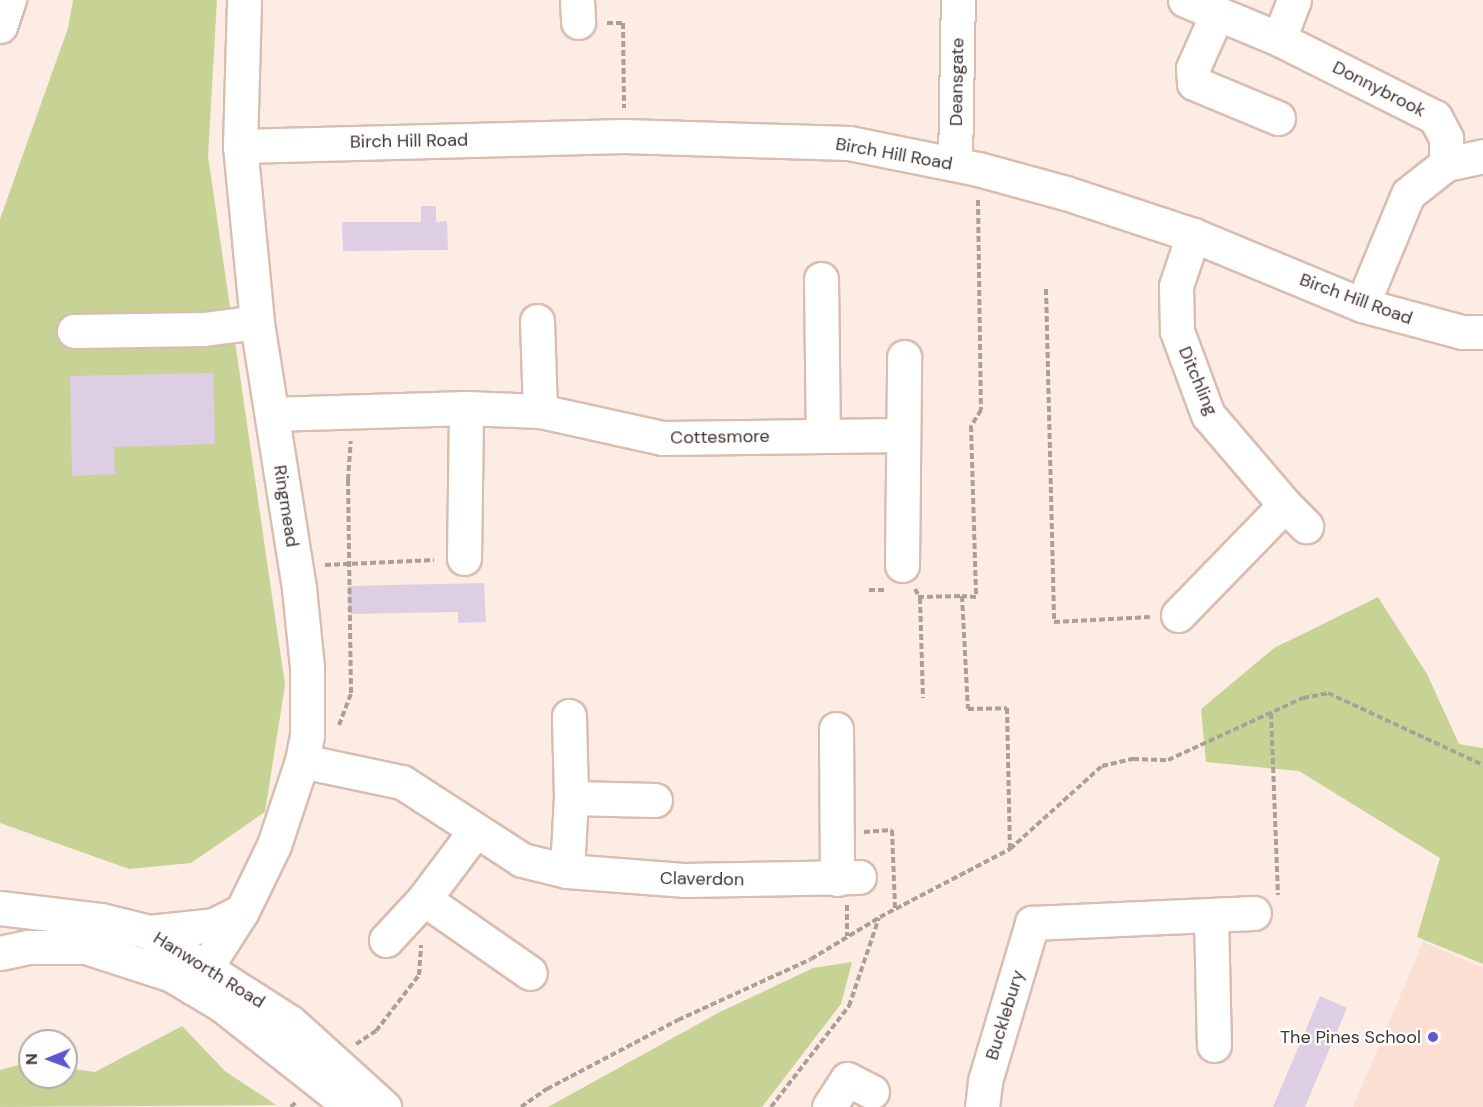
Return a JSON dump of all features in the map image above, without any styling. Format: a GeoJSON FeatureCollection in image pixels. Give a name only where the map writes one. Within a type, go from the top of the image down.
{"type":"FeatureCollection","features":[{"type":"Feature","properties":{"kind":"street"},"geometry":{"type":"LineString","coordinates":[[0,26],[9,0]]}},
{"type":"Feature","properties":{"kind":"street","name":"Ringmead"},"geometry":{"type":"LineString","coordinates":[[200,977],[242,910],[274,845],[303,761],[307,736],[306,667],[273,414],[257,322],[240,146],[244,0]]}},
{"type":"Feature","properties":{"kind":"street","name":"Deansgate"},"geometry":{"type":"LineString","coordinates":[[958,0],[967,167]]}},
{"type":"Feature","properties":{"kind":"street","name":"Donnybrook"},"geometry":{"type":"LineString","coordinates":[[1185,0],[1279,39],[1435,117],[1446,138],[1446,164]]}},
{"type":"Feature","properties":{"kind":"street"},"geometry":{"type":"LineString","coordinates":[[1279,39],[1294,0]]}},
{"type":"Feature","properties":{"kind":"street"},"geometry":{"type":"LineString","coordinates":[[1217,14],[1194,68],[1194,83],[1278,118]]}},
{"type":"Feature","properties":{"kind":"street","name":"Birch Hill Road"},"geometry":{"type":"LineString","coordinates":[[240,146],[624,136],[849,143],[967,167],[1193,235],[1362,305],[1462,332],[1483,332]]}},
{"type":"Feature","properties":{"kind":"street"},"geometry":{"type":"LineString","coordinates":[[1362,305],[1408,194],[1446,164],[1483,156]]}},
{"type":"Feature","properties":{"kind":"street","name":"Ditchling"},"geometry":{"type":"LineString","coordinates":[[1178,615],[1296,516],[1208,415],[1177,331],[1176,286],[1193,235]]}},
{"type":"Feature","properties":{"kind":"street"},"geometry":{"type":"LineString","coordinates":[[821,279],[823,436]]}},
{"type":"Feature","properties":{"kind":"street"},"geometry":{"type":"LineString","coordinates":[[537,321],[540,411]]}},
{"type":"Feature","properties":{"kind":"street"},"geometry":{"type":"LineString","coordinates":[[74,331],[204,329],[257,322]]}},
{"type":"Feature","properties":{"kind":"street"},"geometry":{"type":"LineString","coordinates":[[903,582],[904,357]]}},
{"type":"Feature","properties":{"kind":"street"},"geometry":{"type":"LineString","coordinates":[[464,558],[466,408]]}},
{"type":"Feature","properties":{"kind":"street","name":"Cottesmore"},"geometry":{"type":"LineString","coordinates":[[273,414],[466,408],[540,411],[663,438],[903,435]]}},
{"type":"Feature","properties":{"kind":"street"},"geometry":{"type":"LineString","coordinates":[[567,871],[571,798],[569,716]]}},
{"type":"Feature","properties":{"kind":"street","name":"Claverdon"},"geometry":{"type":"LineString","coordinates":[[303,761],[402,782],[522,860],[567,871],[682,880],[848,878],[837,834],[836,729]]}},
{"type":"Feature","properties":{"kind":"street"},"geometry":{"type":"LineString","coordinates":[[571,798],[656,800]]}},
{"type":"Feature","properties":{"kind":"street"},"geometry":{"type":"LineString","coordinates":[[386,940],[424,899],[475,831]]}},
{"type":"Feature","properties":{"kind":"street"},"geometry":{"type":"LineString","coordinates":[[424,899],[530,973]]}},
{"type":"Feature","properties":{"kind":"street","name":"Hanworth Road"},"geometry":{"type":"LineString","coordinates":[[0,908],[101,920],[149,932],[200,977],[222,1005],[351,1107]]}},
{"type":"Feature","properties":{"kind":"street"},"geometry":{"type":"LineString","coordinates":[[149,932],[214,926],[242,910]]}},
{"type":"Feature","properties":{"kind":"street","name":"Bucklebury"},"geometry":{"type":"LineString","coordinates":[[982,1107],[985,1082],[1036,913],[1211,916],[1254,913]]}},
{"type":"Feature","properties":{"kind":"street"},"geometry":{"type":"LineString","coordinates":[[1211,916],[1214,1045]]}},
{"type":"Feature","properties":{"kind":"street","name":"Hanworth Road"},"geometry":{"type":"LineString","coordinates":[[0,953],[29,947],[86,947],[200,977],[290,1022],[384,1107]]}},
{"type":"Feature","properties":{"kind":"street"},"geometry":{"type":"LineString","coordinates":[[829,1107],[847,1079],[872,1092]]}},
{"type":"Feature","properties":{"kind":"path"},"geometry":{"type":"LineString","coordinates":[[577,11],[623,23],[624,136]]}},
{"type":"Feature","properties":{"kind":"path"},"geometry":{"type":"LineString","coordinates":[[903,582],[920,598],[976,597],[971,426],[981,410],[967,167]]}},
{"type":"Feature","properties":{"kind":"path"},"geometry":{"type":"LineString","coordinates":[[1046,289],[1054,622],[1178,615]]}},
{"type":"Feature","properties":{"kind":"path"},"geometry":{"type":"LineString","coordinates":[[339,725],[351,693],[348,480],[354,411]]}},
{"type":"Feature","properties":{"kind":"path"},"geometry":{"type":"LineString","coordinates":[[321,566],[464,558]]}},
{"type":"Feature","properties":{"kind":"path"},"geometry":{"type":"LineString","coordinates":[[869,590],[903,582]]}},
{"type":"Feature","properties":{"kind":"path"},"geometry":{"type":"LineString","coordinates":[[903,582],[920,598],[923,698]]}},
{"type":"Feature","properties":{"kind":"path"},"geometry":{"type":"LineString","coordinates":[[962,596],[968,709],[1007,708],[1010,849]]}},
{"type":"Feature","properties":{"kind":"path"},"geometry":{"type":"LineString","coordinates":[[521,1107],[547,1089],[678,1020],[811,959],[880,917],[1010,849],[1102,766],[1133,759],[1168,760],[1303,698],[1328,693],[1483,765]]}},
{"type":"Feature","properties":{"kind":"path"},"geometry":{"type":"LineString","coordinates":[[1254,913],[1278,914],[1271,713]]}},
{"type":"Feature","properties":{"kind":"path"},"geometry":{"type":"LineString","coordinates":[[837,834],[892,830],[895,909]]}},
{"type":"Feature","properties":{"kind":"path"},"geometry":{"type":"LineString","coordinates":[[771,1107],[849,1006],[880,917]]}},
{"type":"Feature","properties":{"kind":"path"},"geometry":{"type":"LineString","coordinates":[[348,1049],[376,1031],[419,975],[421,942]]}},
{"type":"Feature","properties":{"kind":"shaded area","name":"The Pines School"},"geometry":{"type":"Polygon","coordinates":[[[1423,942],[1483,968],[1483,1107],[1353,1107],[1423,942]]]}},
{"type":"Feature","properties":{"kind":"green space"},"geometry":{"type":"Polygon","coordinates":[[[73,0],[217,0],[208,156],[285,685],[265,812],[191,863],[129,869],[0,823],[0,219],[68,28],[73,0]]]}},
{"type":"Feature","properties":{"kind":"green space"},"geometry":{"type":"Polygon","coordinates":[[[1378,597],[1427,674],[1459,744],[1483,748],[1483,964],[1417,937],[1440,858],[1299,771],[1206,762],[1201,709],[1274,648],[1378,597]]]}},
{"type":"Feature","properties":{"kind":"green space"},"geometry":{"type":"Polygon","coordinates":[[[852,962],[841,1004],[762,1107],[548,1107],[718,1013],[813,968],[852,962]]]}},
{"type":"Feature","properties":{"kind":"green space"},"geometry":{"type":"Polygon","coordinates":[[[182,1026],[225,1071],[276,1105],[0,1107],[0,1070],[18,1065],[18,1089],[78,1089],[78,1070],[95,1072],[182,1026]]]}},
{"type":"Feature","properties":{"kind":"building"},"geometry":{"type":"Polygon","coordinates":[[[421,206],[436,206],[436,222],[447,221],[448,250],[343,251],[342,222],[421,222],[421,206]]]}},
{"type":"Feature","properties":{"kind":"building"},"geometry":{"type":"Polygon","coordinates":[[[213,373],[215,444],[114,447],[115,474],[72,476],[70,376],[213,373]]]}},
{"type":"Feature","properties":{"kind":"building"},"geometry":{"type":"Polygon","coordinates":[[[484,583],[486,622],[458,623],[458,612],[349,614],[348,586],[484,583]]]}},
{"type":"Feature","properties":{"kind":"building"},"geometry":{"type":"Polygon","coordinates":[[[1320,996],[1347,1008],[1305,1107],[1273,1107],[1320,996]]]}},
{"type":"Feature","properties":{"kind":"place","name":"The Pines School"},"geometry":{"type":"Point","coordinates":[1433,1037]}}]}
